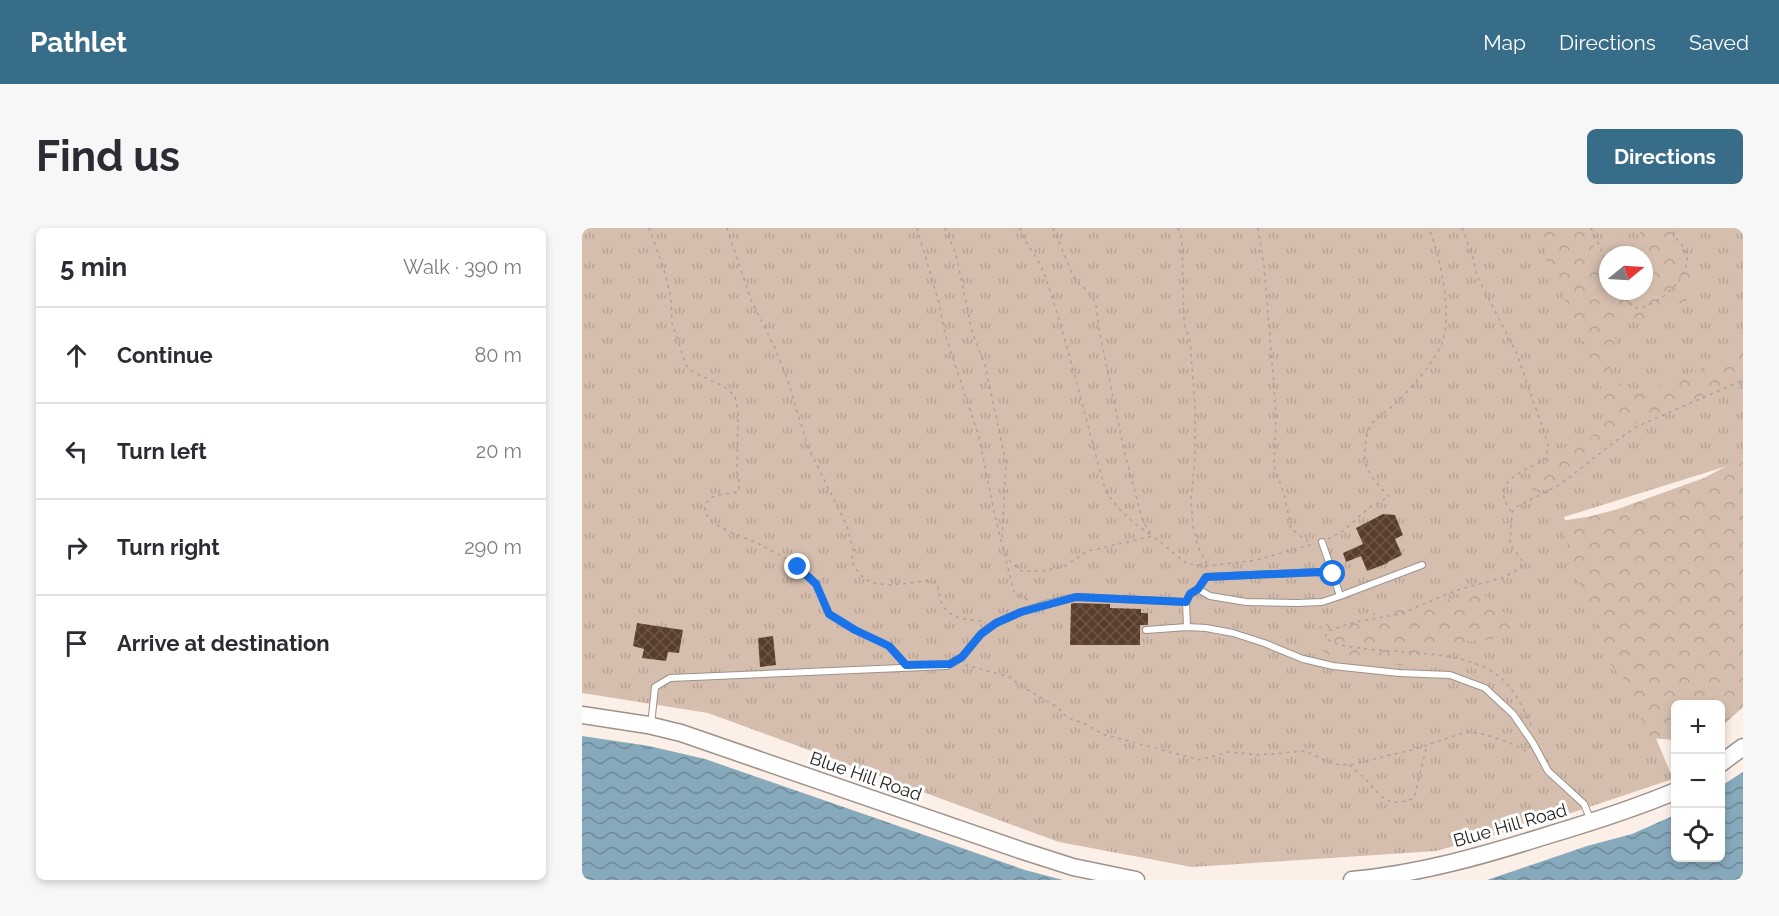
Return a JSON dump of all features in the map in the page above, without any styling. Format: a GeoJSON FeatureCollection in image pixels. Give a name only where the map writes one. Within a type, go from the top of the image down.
{"type":"FeatureCollection","features":[{"type":"Feature","properties":{"kind":"street","name":"Blue Hill Road"},"geometry":{"type":"LineString","coordinates":[[582,715],[651,726],[711,742],[1072,867],[1136,880]]}},
{"type":"Feature","properties":{"kind":"street"},"geometry":{"type":"LineString","coordinates":[[1725,760],[1743,747]]}},
{"type":"Feature","properties":{"kind":"street","name":"Blue Hill Road"},"geometry":{"type":"LineString","coordinates":[[1352,880],[1440,866],[1491,854],[1636,807],[1671,793]]}},
{"type":"Feature","properties":{"kind":"lane"},"geometry":{"type":"LineString","coordinates":[[1322,542],[1340,596]]}},
{"type":"Feature","properties":{"kind":"lane"},"geometry":{"type":"LineString","coordinates":[[1198,589],[1210,596],[1246,602],[1322,602],[1422,565]]}},
{"type":"Feature","properties":{"kind":"lane"},"geometry":{"type":"LineString","coordinates":[[1188,627],[1186,602],[1190,594],[1198,589],[1206,577],[1320,572],[1333,574]]}},
{"type":"Feature","properties":{"kind":"lane"},"geometry":{"type":"LineString","coordinates":[[651,726],[655,687],[670,678],[947,666],[962,657],[981,634],[996,623],[1046,604],[1076,597],[1186,602]]}},
{"type":"Feature","properties":{"kind":"lane"},"geometry":{"type":"LineString","coordinates":[[1146,630],[1206,628],[1233,633],[1304,659],[1333,666],[1399,673],[1450,675],[1485,688],[1513,714],[1533,743],[1548,771],[1584,804],[1591,822]]}},
{"type":"Feature","properties":{"kind":"path"},"geometry":{"type":"LineString","coordinates":[[649,228],[671,298],[672,323],[686,364],[691,371],[725,387],[735,396],[738,412],[739,490],[733,494],[713,496],[704,509],[707,517],[729,532],[752,540],[798,567],[816,584],[829,614],[855,630],[889,646],[900,659]]}},
{"type":"Feature","properties":{"kind":"path"},"geometry":{"type":"LineString","coordinates":[[727,228],[751,300],[787,378],[808,447],[847,526],[853,549],[852,562],[860,575],[873,583],[892,585],[928,581],[937,583],[942,606],[953,615],[969,620],[989,621]]}},
{"type":"Feature","properties":{"kind":"path"},"geometry":{"type":"LineString","coordinates":[[917,228],[939,303],[945,334],[979,437],[1014,592],[1031,601]]}},
{"type":"Feature","properties":{"kind":"path"},"geometry":{"type":"LineString","coordinates":[[945,228],[956,254],[972,332],[985,365],[1006,463],[1002,544]]}},
{"type":"Feature","properties":{"kind":"path"},"geometry":{"type":"LineString","coordinates":[[1020,228],[1040,262],[1044,274],[1067,347],[1106,492],[1128,519],[1187,564],[1208,566],[1257,560],[1314,544],[1291,528],[1285,497],[1274,466],[1276,419],[1274,385],[1264,267],[1258,228]]}},
{"type":"Feature","properties":{"kind":"path"},"geometry":{"type":"LineString","coordinates":[[1053,228],[1075,280],[1092,295],[1096,306],[1124,450],[1143,522],[1153,536]]}},
{"type":"Feature","properties":{"kind":"path"},"geometry":{"type":"LineString","coordinates":[[1178,228],[1182,240],[1184,324],[1190,341],[1195,405],[1192,526],[1198,547],[1208,566]]}},
{"type":"Feature","properties":{"kind":"path"},"geometry":{"type":"LineString","coordinates":[[1322,542],[1343,531],[1370,507],[1389,497],[1368,470],[1364,460],[1369,428],[1418,379],[1443,341],[1446,319],[1442,270],[1429,228]]}},
{"type":"Feature","properties":{"kind":"path"},"geometry":{"type":"LineString","coordinates":[[1462,228],[1477,276],[1517,354],[1548,444],[1547,458],[1507,481],[1504,490],[1507,506],[1512,512]]}},
{"type":"Feature","properties":{"kind":"path"},"geometry":{"type":"LineString","coordinates":[[1591,228],[1599,246]]}},
{"type":"Feature","properties":{"kind":"path"},"geometry":{"type":"LineString","coordinates":[[1628,300],[1634,308],[1641,308],[1671,291],[1680,279],[1686,264],[1686,253],[1673,236],[1673,228]]}},
{"type":"Feature","properties":{"kind":"path"},"geometry":{"type":"LineString","coordinates":[[1534,729],[1513,692],[1501,678],[1484,668],[1458,659],[1342,645],[1329,641],[1325,637],[1328,631],[1340,626],[1400,614],[1457,590],[1502,578],[1521,568],[1522,560],[1510,545],[1512,512],[1518,506],[1561,484],[1638,426],[1743,380]]}},
{"type":"Feature","properties":{"kind":"path"},"geometry":{"type":"LineString","coordinates":[[1004,550],[1011,562],[1021,571],[1043,571],[1063,567],[1088,551],[1153,536]]}},
{"type":"Feature","properties":{"kind":"path"},"geometry":{"type":"LineString","coordinates":[[950,664],[963,664],[1010,677],[1057,707],[1068,718],[1086,724],[1102,734],[1200,760],[1228,752],[1266,755],[1305,751],[1340,765],[1388,757],[1460,734],[1474,733],[1519,747],[1537,757],[1544,764]]}},
{"type":"Feature","properties":{"kind":"path"},"geometry":{"type":"LineString","coordinates":[[1348,764],[1379,796],[1390,802],[1407,801],[1414,798],[1427,745]]}},
{"type":"Feature","properties":{"kind":"green space"},"geometry":{"type":"Polygon","coordinates":[[[582,228],[1743,228],[1743,461],[1564,517],[1671,774],[1671,780],[1565,815],[1436,851],[1192,867],[1059,842],[708,713],[582,693],[582,228]]]}},
{"type":"Feature","properties":{"kind":"green space"},"geometry":{"type":"Polygon","coordinates":[[[1542,228],[1586,228],[1599,258],[1599,300],[1653,300],[1653,246],[1637,246],[1641,234],[1637,228],[1685,228],[1688,230],[1673,242],[1697,274],[1691,298],[1640,325],[1619,313],[1611,319],[1616,344],[1609,370],[1612,377],[1624,386],[1639,391],[1675,379],[1743,350],[1743,382],[1736,389],[1703,403],[1676,405],[1639,421],[1600,448],[1574,472],[1532,495],[1533,474],[1569,444],[1586,441],[1603,427],[1606,419],[1602,388],[1579,332],[1570,320],[1560,281],[1547,273],[1546,246],[1542,228]]]}},
{"type":"Feature","properties":{"kind":"green space"},"geometry":{"type":"Polygon","coordinates":[[[1743,457],[1743,707],[1725,723],[1725,700],[1671,700],[1671,740],[1649,738],[1626,682],[1605,658],[1604,645],[1573,568],[1561,521],[1615,510],[1704,478],[1743,457]]]}},
{"type":"Feature","properties":{"kind":"green space"},"geometry":{"type":"Polygon","coordinates":[[[1483,594],[1523,629],[1513,637],[1446,644],[1425,667],[1338,661],[1315,645],[1316,627],[1398,607],[1483,594]]]}},
{"type":"Feature","properties":{"kind":"water"},"geometry":{"type":"Polygon","coordinates":[[[582,736],[649,746],[705,759],[1025,870],[1063,880],[582,880],[582,736]]]}},
{"type":"Feature","properties":{"kind":"water"},"geometry":{"type":"Polygon","coordinates":[[[1743,772],[1743,880],[1487,880],[1587,846],[1632,834],[1671,817],[1671,862],[1725,862],[1725,783],[1743,772]]]}},
{"type":"Feature","properties":{"kind":"building"},"geometry":{"type":"Polygon","coordinates":[[[1383,514],[1395,515],[1403,535],[1395,539],[1402,555],[1367,571],[1361,556],[1346,562],[1343,553],[1363,544],[1356,528],[1383,514]]]}},
{"type":"Feature","properties":{"kind":"building"},"geometry":{"type":"Polygon","coordinates":[[[1071,604],[1110,604],[1110,608],[1141,609],[1141,613],[1148,613],[1148,625],[1140,625],[1140,645],[1070,645],[1071,604]]]}},
{"type":"Feature","properties":{"kind":"building"},"geometry":{"type":"Polygon","coordinates":[[[637,623],[683,630],[679,653],[668,652],[666,661],[642,658],[644,649],[633,646],[637,623]]]}},
{"type":"Feature","properties":{"kind":"building"},"geometry":{"type":"Polygon","coordinates":[[[773,636],[776,665],[760,667],[758,638],[773,636]]]}},
{"type":"Feature","properties":{"kind":"route"},"geometry":{"type":"LineString","coordinates":[[798,567],[816,584],[829,614],[855,630],[889,646],[906,665],[950,664],[962,657],[981,634],[996,623],[1021,612],[1076,597],[1186,602],[1190,594],[1198,589],[1206,577],[1320,572],[1333,574]]}}]}
